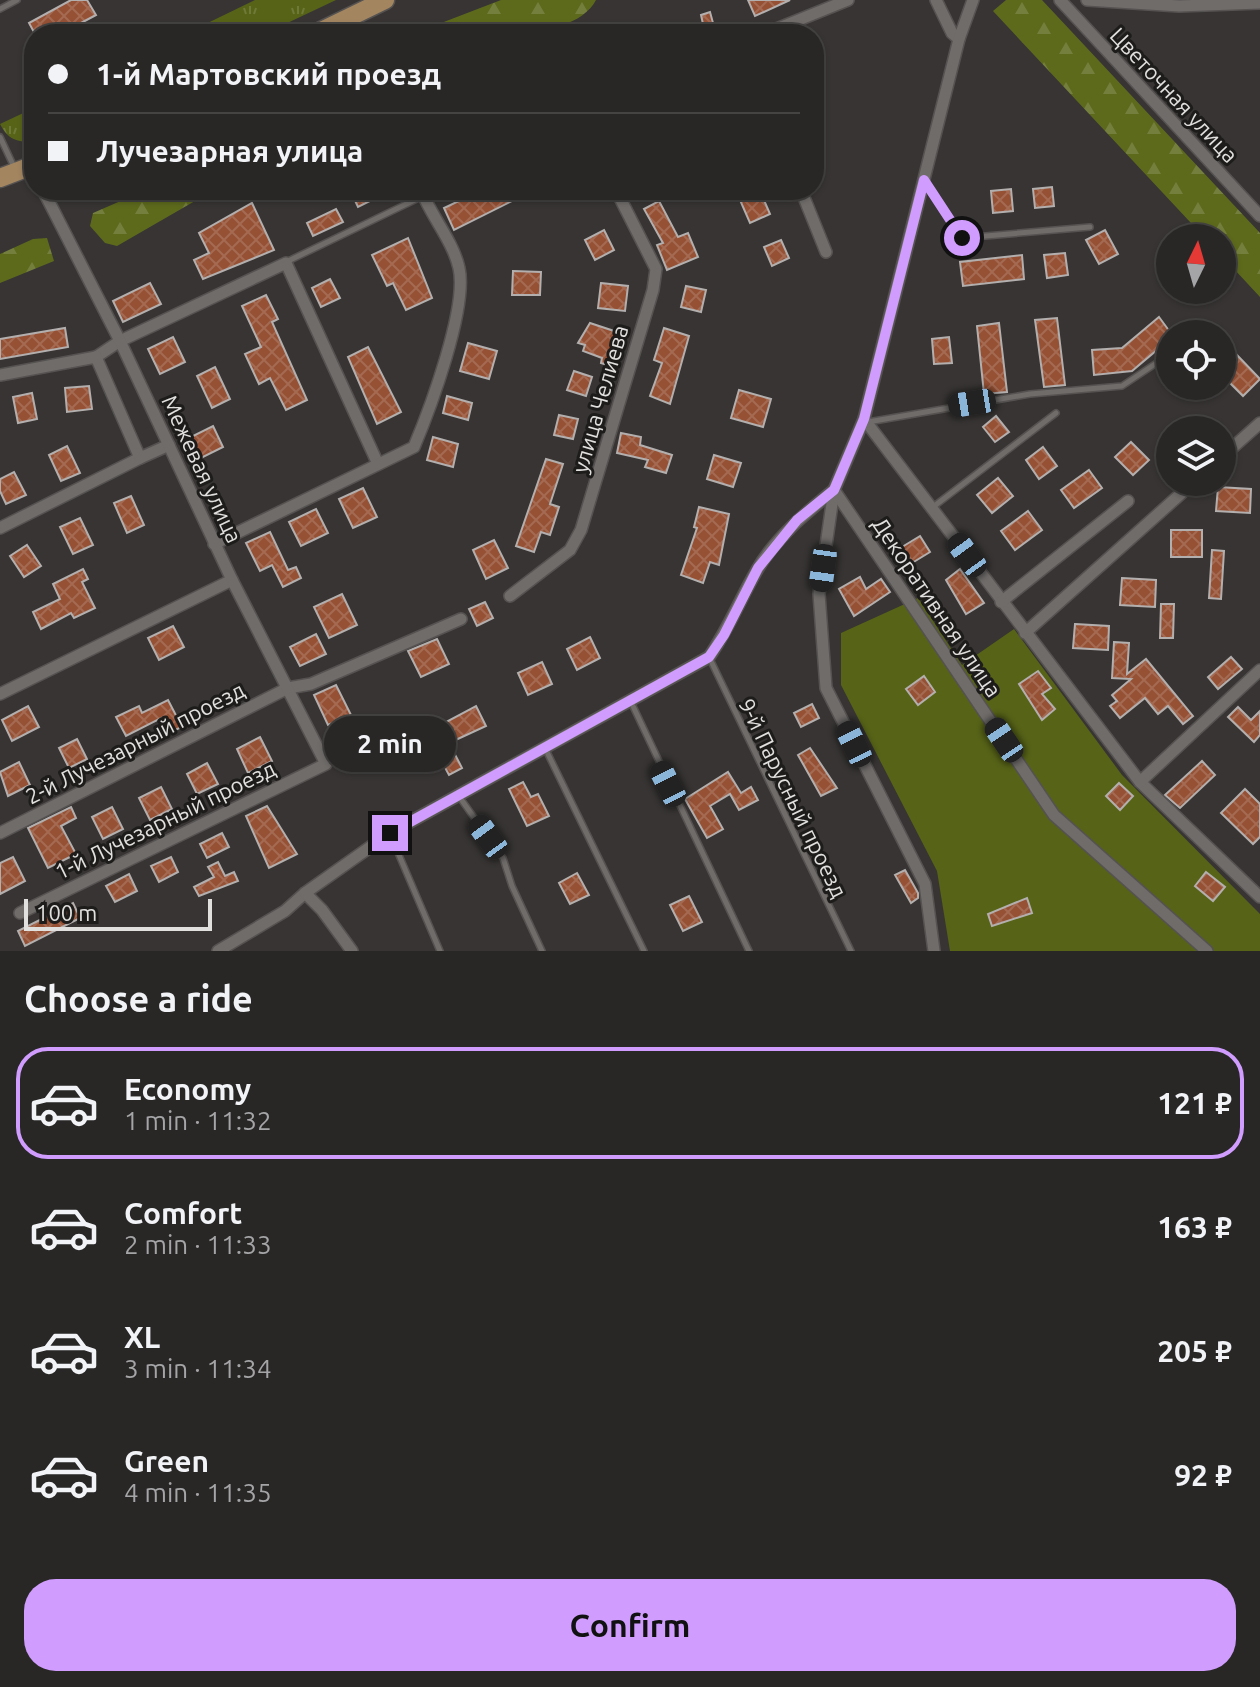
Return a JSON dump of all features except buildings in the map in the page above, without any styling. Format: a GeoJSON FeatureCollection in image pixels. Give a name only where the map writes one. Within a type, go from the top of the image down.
{"type":"FeatureCollection","features":[{"type":"Feature","properties":{"kind":"main road"},"geometry":{"type":"LineString","coordinates":[[348,24],[385,0]]}},
{"type":"Feature","properties":{"kind":"street"},"geometry":{"type":"LineString","coordinates":[[789,24],[848,0]]}},
{"type":"Feature","properties":{"kind":"street"},"geometry":{"type":"LineString","coordinates":[[936,0],[952,33],[959,39]]}},
{"type":"Feature","properties":{"kind":"street"},"geometry":{"type":"LineString","coordinates":[[934,951],[925,884],[826,688],[819,594],[834,490],[866,421],[959,39],[973,0]]}},
{"type":"Feature","properties":{"kind":"street","name":"Цветочная улица"},"geometry":{"type":"LineString","coordinates":[[1060,0],[1260,216]]}},
{"type":"Feature","properties":{"kind":"street"},"geometry":{"type":"LineString","coordinates":[[1087,0],[1179,6],[1260,3]]}},
{"type":"Feature","properties":{"kind":"street","name":"Межевая улица"},"geometry":{"type":"LineString","coordinates":[[48,200],[120,341],[214,544],[326,764]]}},
{"type":"Feature","properties":{"kind":"street"},"geometry":{"type":"LineString","coordinates":[[214,544],[414,447],[429,412],[457,307],[459,267],[426,200]]}},
{"type":"Feature","properties":{"kind":"street","name":"улица Челиева"},"geometry":{"type":"LineString","coordinates":[[510,596],[570,550],[581,530],[653,290],[656,269],[621,200]]}},
{"type":"Feature","properties":{"kind":"street"},"geometry":{"type":"LineString","coordinates":[[805,200],[826,252]]}},
{"type":"Feature","properties":{"kind":"street"},"geometry":{"type":"LineString","coordinates":[[0,375],[96,357],[120,341],[286,263],[378,464]]}},
{"type":"Feature","properties":{"kind":"street"},"geometry":{"type":"LineString","coordinates":[[96,357],[140,458]]}},
{"type":"Feature","properties":{"kind":"street"},"geometry":{"type":"LineString","coordinates":[[866,421],[1140,782],[1260,897]]}},
{"type":"Feature","properties":{"kind":"street"},"geometry":{"type":"LineString","coordinates":[[1236,444],[1260,423]]}},
{"type":"Feature","properties":{"kind":"street"},"geometry":{"type":"LineString","coordinates":[[0,528],[169,445]]}},
{"type":"Feature","properties":{"kind":"street"},"geometry":{"type":"LineString","coordinates":[[218,951],[285,911],[305,893],[390,833],[709,657],[724,635],[758,568],[797,520],[834,490]]}},
{"type":"Feature","properties":{"kind":"street","name":"Декоративная улица"},"geometry":{"type":"LineString","coordinates":[[834,490],[1054,815],[1207,951]]}},
{"type":"Feature","properties":{"kind":"street"},"geometry":{"type":"LineString","coordinates":[[1025,633],[1178,496]]}},
{"type":"Feature","properties":{"kind":"street"},"geometry":{"type":"LineString","coordinates":[[1001,602],[1128,501]]}},
{"type":"Feature","properties":{"kind":"street"},"geometry":{"type":"LineString","coordinates":[[0,694],[232,580]]}},
{"type":"Feature","properties":{"kind":"street"},"geometry":{"type":"LineString","coordinates":[[288,688],[311,684],[461,619]]}},
{"type":"Feature","properties":{"kind":"street"},"geometry":{"type":"LineString","coordinates":[[1140,782],[1260,670]]}},
{"type":"Feature","properties":{"kind":"street","name":"2-й Лучезарный проезд"},"geometry":{"type":"LineString","coordinates":[[0,833],[288,688]]}},
{"type":"Feature","properties":{"kind":"street","name":"1-й Лучезарный проезд"},"geometry":{"type":"LineString","coordinates":[[20,913],[326,764]]}},
{"type":"Feature","properties":{"kind":"street"},"geometry":{"type":"LineString","coordinates":[[305,893],[330,919],[352,951]]}},
{"type":"Feature","properties":{"kind":"lane"},"geometry":{"type":"LineString","coordinates":[[0,9],[17,0]]}},
{"type":"Feature","properties":{"kind":"lane"},"geometry":{"type":"LineString","coordinates":[[0,137],[23,171]]}},
{"type":"Feature","properties":{"kind":"lane"},"geometry":{"type":"LineString","coordinates":[[924,180],[962,238],[1090,227]]}},
{"type":"Feature","properties":{"kind":"lane"},"geometry":{"type":"LineString","coordinates":[[286,263],[408,200]]}},
{"type":"Feature","properties":{"kind":"lane"},"geometry":{"type":"LineString","coordinates":[[866,421],[1030,394],[1122,386],[1156,363]]}},
{"type":"Feature","properties":{"kind":"lane"},"geometry":{"type":"LineString","coordinates":[[932,507],[1056,413]]}},
{"type":"Feature","properties":{"kind":"lane","name":"9-й Парусный проезд"},"geometry":{"type":"LineString","coordinates":[[709,657],[851,951]]}},
{"type":"Feature","properties":{"kind":"lane"},"geometry":{"type":"LineString","coordinates":[[631,701],[749,951]]}},
{"type":"Feature","properties":{"kind":"lane"},"geometry":{"type":"LineString","coordinates":[[545,748],[644,951]]}},
{"type":"Feature","properties":{"kind":"lane"},"geometry":{"type":"LineString","coordinates":[[458,795],[503,858],[512,886],[542,951]]}},
{"type":"Feature","properties":{"kind":"lane"},"geometry":{"type":"LineString","coordinates":[[390,833],[440,951]]}},
{"type":"Feature","properties":{"kind":"green space"},"geometry":{"type":"Polygon","coordinates":[[[255,0],[336,0],[285,24],[206,24],[255,0]]]}},
{"type":"Feature","properties":{"kind":"green space"},"geometry":{"type":"Polygon","coordinates":[[[501,0],[596,0],[583,14],[565,24],[439,24],[501,0]]]}},
{"type":"Feature","properties":{"kind":"green space"},"geometry":{"type":"Polygon","coordinates":[[[1006,0],[1042,0],[1260,233],[1260,297],[1236,271],[1236,224],[1192,224],[993,11],[1006,0]]]}},
{"type":"Feature","properties":{"kind":"green space"},"geometry":{"type":"Polygon","coordinates":[[[24,113],[24,141],[10,137],[0,124],[24,113]]]}},
{"type":"Feature","properties":{"kind":"green space"},"geometry":{"type":"Polygon","coordinates":[[[123,200],[197,200],[117,246],[105,243],[90,226],[93,213],[123,200]]]}},
{"type":"Feature","properties":{"kind":"green space"},"geometry":{"type":"Polygon","coordinates":[[[47,238],[54,261],[0,283],[0,254],[33,239],[47,238]]]}},
{"type":"Feature","properties":{"kind":"green space"},"geometry":{"type":"Polygon","coordinates":[[[918,598],[962,665],[1014,629],[1122,775],[1260,914],[1260,951],[950,951],[937,871],[841,685],[841,633],[918,598]]]}},
{"type":"Feature","properties":{"kind":"route"},"geometry":{"type":"LineString","coordinates":[[390,833],[709,657],[724,635],[758,568],[797,520],[834,490],[864,419],[924,180],[962,238]]}}]}
